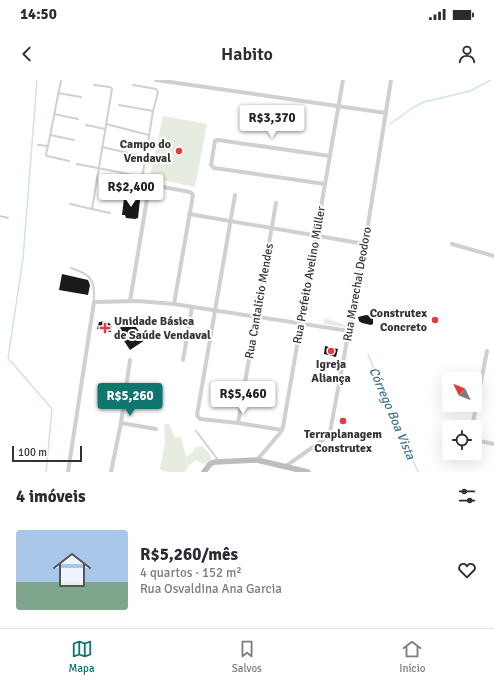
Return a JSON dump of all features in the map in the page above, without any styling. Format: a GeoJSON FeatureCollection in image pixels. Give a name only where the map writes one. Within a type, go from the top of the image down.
{"type":"FeatureCollection","features":[{"type":"Feature","properties":{"kind":"main road"},"geometry":{"type":"LineString","coordinates":[[204,472],[210,464],[219,461],[257,460],[308,472]]}},
{"type":"Feature","properties":{"kind":"street"},"geometry":{"type":"LineString","coordinates":[[156,80],[386,114]]}},
{"type":"Feature","properties":{"kind":"street","name":"Rua Prefeito Avelino Müller"},"geometry":{"type":"LineString","coordinates":[[257,460],[282,430],[343,80]]}},
{"type":"Feature","properties":{"kind":"street","name":"Rua Marechal Deodoro"},"geometry":{"type":"LineString","coordinates":[[286,466],[323,440],[330,432],[365,244],[391,80]]}},
{"type":"Feature","properties":{"kind":"street"},"geometry":{"type":"LineString","coordinates":[[325,184],[214,168],[211,165],[215,141],[330,156]]}},
{"type":"Feature","properties":{"kind":"street"},"geometry":{"type":"LineString","coordinates":[[130,301],[150,185],[152,184],[192,193],[193,195],[174,304]]}},
{"type":"Feature","properties":{"kind":"street"},"geometry":{"type":"LineString","coordinates":[[235,195],[197,415],[200,419],[238,422],[282,430]]}},
{"type":"Feature","properties":{"kind":"street","name":"Rua Cantalício Mendes"},"geometry":{"type":"LineString","coordinates":[[238,422],[276,203]]}},
{"type":"Feature","properties":{"kind":"street"},"geometry":{"type":"LineString","coordinates":[[189,214],[365,244]]}},
{"type":"Feature","properties":{"kind":"street"},"geometry":{"type":"LineString","coordinates":[[452,244],[494,256]]}},
{"type":"Feature","properties":{"kind":"street"},"geometry":{"type":"LineString","coordinates":[[68,472],[94,302],[130,301],[174,304],[348,331]]}},
{"type":"Feature","properties":{"kind":"street"},"geometry":{"type":"LineString","coordinates":[[183,360],[192,307]]}},
{"type":"Feature","properties":{"kind":"street"},"geometry":{"type":"LineString","coordinates":[[473,420],[487,351]]}},
{"type":"Feature","properties":{"kind":"street"},"geometry":{"type":"LineString","coordinates":[[111,472],[121,424],[130,360]]}},
{"type":"Feature","properties":{"kind":"street"},"geometry":{"type":"LineString","coordinates":[[121,424],[156,429]]}},
{"type":"Feature","properties":{"kind":"street"},"geometry":{"type":"LineString","coordinates":[[482,441],[494,444]]}},
{"type":"Feature","properties":{"kind":"lane"},"geometry":{"type":"LineString","coordinates":[[61,80],[46,154],[47,156],[69,161]]}},
{"type":"Feature","properties":{"kind":"lane"},"geometry":{"type":"LineString","coordinates":[[92,209],[112,89],[110,87],[94,85]]}},
{"type":"Feature","properties":{"kind":"lane"},"geometry":{"type":"LineString","coordinates":[[77,164],[139,176],[143,173],[158,90],[133,85]]}},
{"type":"Feature","properties":{"kind":"lane"},"geometry":{"type":"LineString","coordinates":[[58,93],[81,97]]}},
{"type":"Feature","properties":{"kind":"lane"},"geometry":{"type":"LineString","coordinates":[[119,105],[153,111]]}},
{"type":"Feature","properties":{"kind":"lane"},"geometry":{"type":"LineString","coordinates":[[54,114],[78,119]]}},
{"type":"Feature","properties":{"kind":"lane"},"geometry":{"type":"LineString","coordinates":[[106,124],[149,135]]}},
{"type":"Feature","properties":{"kind":"lane"},"geometry":{"type":"LineString","coordinates":[[86,125],[105,129]]}},
{"type":"Feature","properties":{"kind":"lane"},"geometry":{"type":"LineString","coordinates":[[50,136],[74,140]]}},
{"type":"Feature","properties":{"kind":"lane"},"geometry":{"type":"LineString","coordinates":[[38,145],[48,146]]}},
{"type":"Feature","properties":{"kind":"lane"},"geometry":{"type":"LineString","coordinates":[[102,147],[146,157]]}},
{"type":"Feature","properties":{"kind":"lane"},"geometry":{"type":"LineString","coordinates":[[70,204],[110,213]]}},
{"type":"Feature","properties":{"kind":"lane"},"geometry":{"type":"LineString","coordinates":[[0,216],[8,218]]}},
{"type":"Feature","properties":{"kind":"lane"},"geometry":{"type":"LineString","coordinates":[[71,268],[82,272],[92,280],[95,288],[94,302]]}},
{"type":"Feature","properties":{"kind":"lane"},"geometry":{"type":"LineString","coordinates":[[196,431],[219,461]]}},
{"type":"Feature","properties":{"kind":"shaded area","name":"Campo do Vendaval"},"geometry":{"type":"Polygon","coordinates":[[[163,116],[207,124],[195,187],[150,177],[163,116]]]}},
{"type":"Feature","properties":{"kind":"shaded area"},"geometry":{"type":"Polygon","coordinates":[[[325,318],[345,325],[345,327],[324,324],[325,318]]]}},
{"type":"Feature","properties":{"kind":"shaded area"},"geometry":{"type":"Polygon","coordinates":[[[164,424],[169,424],[175,438],[181,437],[186,457],[191,454],[196,447],[202,446],[210,454],[212,460],[204,464],[196,460],[188,466],[185,472],[167,472],[160,469],[165,442],[164,424]]]}},
{"type":"Feature","properties":{"kind":"building"},"geometry":{"type":"Polygon","coordinates":[[[124,198],[140,200],[138,218],[126,218],[125,215],[122,215],[124,198]]]}},
{"type":"Feature","properties":{"kind":"building"},"geometry":{"type":"Polygon","coordinates":[[[62,274],[88,280],[90,285],[88,295],[59,290],[62,274]]]}},
{"type":"Feature","properties":{"kind":"building"},"geometry":{"type":"Polygon","coordinates":[[[366,315],[373,316],[373,324],[371,325],[359,321],[358,317],[366,315]]]}},
{"type":"Feature","properties":{"kind":"building"},"geometry":{"type":"Polygon","coordinates":[[[131,320],[145,340],[130,350],[117,330],[131,320]]]}},
{"type":"Feature","properties":{"kind":"building","name":"Unidade Básica de Saúde Vendaval"},"geometry":{"type":"Polygon","coordinates":[[[102,321],[109,323],[112,326],[111,332],[97,329],[99,322],[102,321]]]}},
{"type":"Feature","properties":{"kind":"building","name":"Igreja Aliança"},"geometry":{"type":"Polygon","coordinates":[[[325,346],[338,349],[336,357],[324,354],[325,346]]]}},
{"type":"Feature","properties":{"kind":"waterway"},"geometry":{"type":"LineString","coordinates":[[37,80],[23,259],[8,358],[52,409],[46,472]]}},
{"type":"Feature","properties":{"kind":"waterway","name":"Córrego Boa Vista"},"geometry":{"type":"LineString","coordinates":[[390,124],[414,107],[424,102],[470,91],[491,80]]}},
{"type":"Feature","properties":{"kind":"waterway","name":"Córrego Boa Vista"},"geometry":{"type":"LineString","coordinates":[[368,354],[418,472]]}},
{"type":"Feature","properties":{"kind":"place","name":"Campo do Vendaval"},"geometry":{"type":"Point","coordinates":[179,151]}},
{"type":"Feature","properties":{"kind":"place","name":"Construtex Concreto"},"geometry":{"type":"Point","coordinates":[435,320]}},
{"type":"Feature","properties":{"kind":"place","name":"Unidade Básica de Saúde Vendaval"},"geometry":{"type":"Point","coordinates":[105,328]}},
{"type":"Feature","properties":{"kind":"place","name":"Igreja Aliança"},"geometry":{"type":"Point","coordinates":[331,351]}},
{"type":"Feature","properties":{"kind":"place","name":"Terraplanagem Construtex"},"geometry":{"type":"Point","coordinates":[343,421]}}]}
